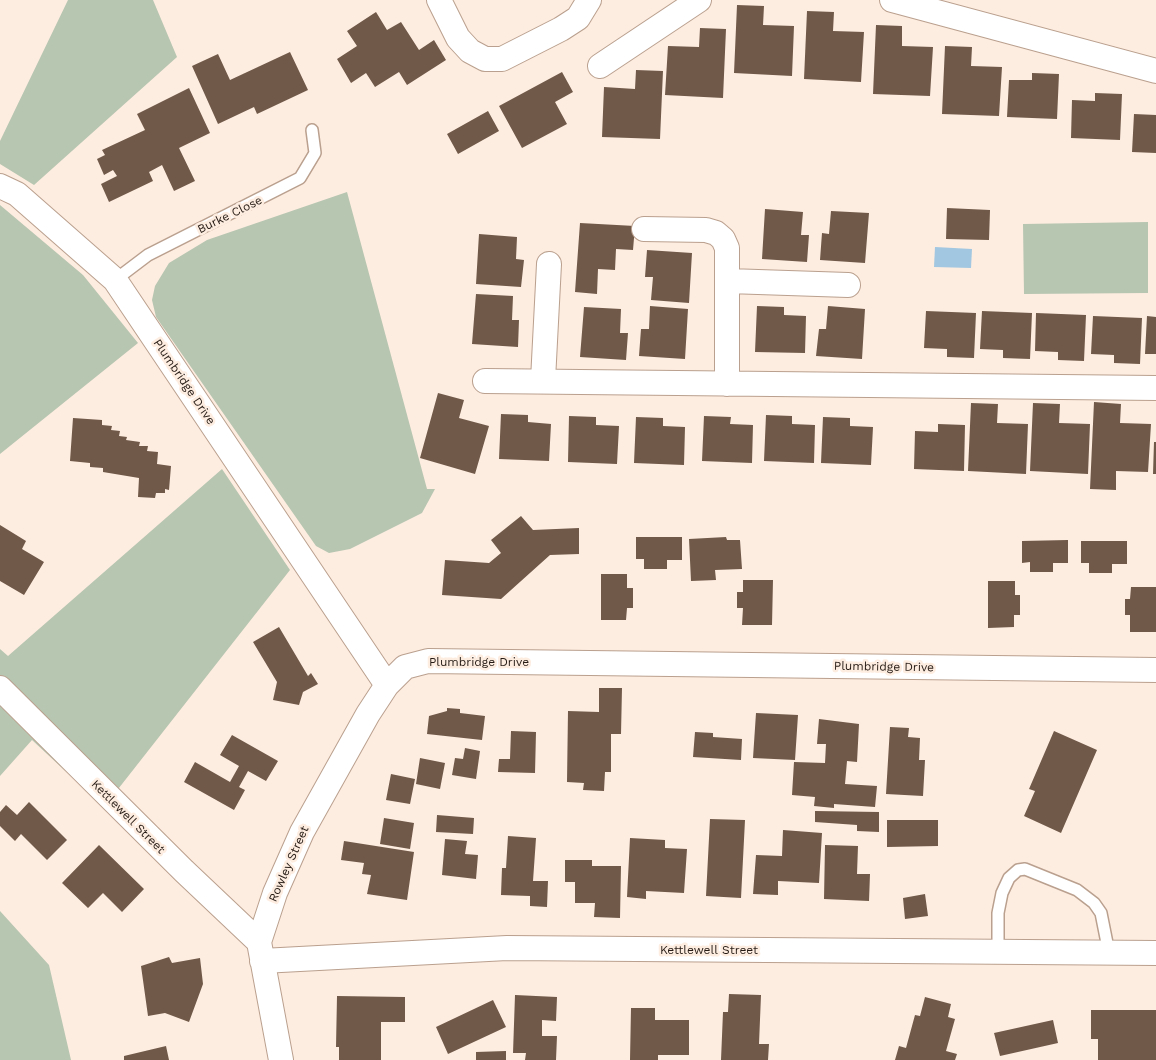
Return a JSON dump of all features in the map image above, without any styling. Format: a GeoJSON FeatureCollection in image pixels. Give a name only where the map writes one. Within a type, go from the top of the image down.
{"type":"FeatureCollection","features":[{"type":"Feature","properties":{"kind":"street"},"geometry":{"type":"LineString","coordinates":[[439,0],[458,38],[470,51],[485,59],[502,59],[561,29],[578,18],[589,0]]}},
{"type":"Feature","properties":{"kind":"street"},"geometry":{"type":"LineString","coordinates":[[600,66],[699,0]]}},
{"type":"Feature","properties":{"kind":"street"},"geometry":{"type":"LineString","coordinates":[[892,0],[1156,70]]}},
{"type":"Feature","properties":{"kind":"street","name":"Plumbridge Drive"},"geometry":{"type":"LineString","coordinates":[[0,186],[17,194],[115,280],[387,684],[405,667],[428,660],[1156,670]]}},
{"type":"Feature","properties":{"kind":"street"},"geometry":{"type":"LineString","coordinates":[[644,229],[706,230],[716,233],[723,239],[727,248],[728,281],[727,384]]}},
{"type":"Feature","properties":{"kind":"street"},"geometry":{"type":"LineString","coordinates":[[543,380],[549,264]]}},
{"type":"Feature","properties":{"kind":"street"},"geometry":{"type":"LineString","coordinates":[[728,281],[848,285]]}},
{"type":"Feature","properties":{"kind":"street"},"geometry":{"type":"LineString","coordinates":[[485,380],[1156,388]]}},
{"type":"Feature","properties":{"kind":"street","name":"Rowley Street"},"geometry":{"type":"LineString","coordinates":[[281,1060],[261,952],[275,893],[302,832],[368,714],[387,684]]}},
{"type":"Feature","properties":{"kind":"street","name":"Kettlewell Street"},"geometry":{"type":"LineString","coordinates":[[0,688],[261,952],[507,948],[1156,953]]}},
{"type":"Feature","properties":{"kind":"lane","name":"Burke Close"},"geometry":{"type":"LineString","coordinates":[[115,280],[148,255],[300,178],[315,154],[312,130]]}},
{"type":"Feature","properties":{"kind":"lane"},"geometry":{"type":"LineString","coordinates":[[998,952],[998,913],[1002,893],[1009,878],[1018,870],[1025,869],[1077,890],[1094,903],[1101,914],[1109,952]]}},
{"type":"Feature","properties":{"kind":"green space"},"geometry":{"type":"Polygon","coordinates":[[[68,0],[153,0],[177,57],[34,185],[0,164],[0,141],[68,0]]]}},
{"type":"Feature","properties":{"kind":"green space"},"geometry":{"type":"Polygon","coordinates":[[[347,192],[427,489],[435,489],[422,513],[350,549],[329,553],[316,546],[156,317],[152,300],[155,286],[169,263],[207,240],[347,192]]]}},
{"type":"Feature","properties":{"kind":"green space"},"geometry":{"type":"Polygon","coordinates":[[[0,205],[83,275],[138,343],[0,454],[0,205]]]}},
{"type":"Feature","properties":{"kind":"green space"},"geometry":{"type":"Polygon","coordinates":[[[1148,222],[1148,293],[1024,294],[1023,224],[1148,222]]]}},
{"type":"Feature","properties":{"kind":"green space"},"geometry":{"type":"Polygon","coordinates":[[[222,469],[290,570],[104,807],[32,740],[0,776],[0,649],[8,656],[222,469]]]}},
{"type":"Feature","properties":{"kind":"green space"},"geometry":{"type":"Polygon","coordinates":[[[0,911],[49,965],[71,1060],[0,1060],[0,911]]]}},
{"type":"Feature","properties":{"kind":"water"},"geometry":{"type":"Polygon","coordinates":[[[935,247],[972,249],[971,268],[934,267],[935,247]]]}},
{"type":"Feature","properties":{"kind":"building"},"geometry":{"type":"Polygon","coordinates":[[[737,5],[764,6],[763,25],[794,26],[792,76],[734,73],[737,5]]]}},
{"type":"Feature","properties":{"kind":"building"},"geometry":{"type":"Polygon","coordinates":[[[807,11],[834,12],[833,31],[864,32],[861,82],[804,79],[807,11]]]}},
{"type":"Feature","properties":{"kind":"building"},"geometry":{"type":"Polygon","coordinates":[[[376,12],[387,30],[401,22],[419,50],[434,40],[446,60],[407,85],[399,72],[375,87],[366,73],[351,83],[337,59],[357,46],[347,31],[376,12]]]}},
{"type":"Feature","properties":{"kind":"building"},"geometry":{"type":"Polygon","coordinates":[[[876,25],[902,26],[902,46],[933,47],[930,96],[873,94],[876,25]]]}},
{"type":"Feature","properties":{"kind":"building"},"geometry":{"type":"Polygon","coordinates":[[[700,28],[726,29],[723,98],[665,95],[668,46],[699,47],[700,28]]]}},
{"type":"Feature","properties":{"kind":"building"},"geometry":{"type":"Polygon","coordinates":[[[945,46],[972,47],[971,66],[1002,67],[999,116],[942,114],[945,46]]]}},
{"type":"Feature","properties":{"kind":"building"},"geometry":{"type":"Polygon","coordinates":[[[290,52],[308,90],[257,114],[254,107],[218,124],[192,66],[218,54],[230,80],[290,52]]]}},
{"type":"Feature","properties":{"kind":"building"},"geometry":{"type":"Polygon","coordinates":[[[636,70],[663,71],[660,139],[602,137],[604,87],[635,89],[636,70]]]}},
{"type":"Feature","properties":{"kind":"building"},"geometry":{"type":"Polygon","coordinates":[[[562,72],[573,92],[555,102],[567,124],[522,148],[499,106],[562,72]]]}},
{"type":"Feature","properties":{"kind":"building"},"geometry":{"type":"Polygon","coordinates":[[[1032,73],[1059,74],[1057,119],[1007,117],[1009,80],[1032,80],[1032,73]]]}},
{"type":"Feature","properties":{"kind":"building"},"geometry":{"type":"Polygon","coordinates":[[[189,88],[210,133],[179,148],[195,181],[174,191],[162,165],[149,172],[153,181],[109,202],[101,184],[117,176],[113,170],[104,175],[97,159],[105,155],[102,150],[145,130],[137,114],[189,88]]]}},
{"type":"Feature","properties":{"kind":"building"},"geometry":{"type":"Polygon","coordinates":[[[1095,93],[1122,94],[1120,140],[1071,138],[1072,100],[1095,101],[1095,93]]]}},
{"type":"Feature","properties":{"kind":"building"},"geometry":{"type":"Polygon","coordinates":[[[488,111],[499,131],[458,154],[447,134],[488,111]]]}},
{"type":"Feature","properties":{"kind":"building"},"geometry":{"type":"Polygon","coordinates":[[[1134,114],[1156,115],[1156,153],[1132,152],[1134,114]]]}},
{"type":"Feature","properties":{"kind":"building"},"geometry":{"type":"Polygon","coordinates":[[[947,208],[990,210],[989,240],[946,239],[947,208]]]}},
{"type":"Feature","properties":{"kind":"building"},"geometry":{"type":"Polygon","coordinates":[[[765,209],[803,212],[801,235],[809,235],[807,262],[762,259],[765,209]]]}},
{"type":"Feature","properties":{"kind":"building"},"geometry":{"type":"Polygon","coordinates":[[[831,211],[869,213],[865,263],[820,260],[822,233],[829,234],[831,211]]]}},
{"type":"Feature","properties":{"kind":"building"},"geometry":{"type":"Polygon","coordinates":[[[580,223],[635,226],[633,250],[616,249],[615,270],[598,269],[597,294],[575,292],[580,223]]]}},
{"type":"Feature","properties":{"kind":"building"},"geometry":{"type":"Polygon","coordinates":[[[479,234],[517,237],[516,259],[524,260],[521,287],[476,284],[479,234]]]}},
{"type":"Feature","properties":{"kind":"building"},"geometry":{"type":"Polygon","coordinates":[[[647,250],[692,253],[689,303],[651,300],[653,277],[645,277],[647,250]]]}},
{"type":"Feature","properties":{"kind":"building"},"geometry":{"type":"Polygon","coordinates":[[[476,294],[513,296],[512,320],[519,320],[518,347],[472,344],[476,294]]]}},
{"type":"Feature","properties":{"kind":"building"},"geometry":{"type":"Polygon","coordinates":[[[650,306],[688,309],[685,359],[639,356],[641,329],[649,329],[650,306]]]}},
{"type":"Feature","properties":{"kind":"building"},"geometry":{"type":"Polygon","coordinates":[[[757,306],[784,307],[784,315],[806,316],[805,353],[755,352],[757,306]]]}},
{"type":"Feature","properties":{"kind":"building"},"geometry":{"type":"Polygon","coordinates":[[[828,306],[865,309],[862,359],[816,356],[819,329],[826,329],[828,306]]]}},
{"type":"Feature","properties":{"kind":"building"},"geometry":{"type":"Polygon","coordinates":[[[584,307],[621,309],[620,333],[628,333],[626,360],[580,357],[584,307]]]}},
{"type":"Feature","properties":{"kind":"building"},"geometry":{"type":"Polygon","coordinates":[[[926,311],[976,313],[974,358],[947,357],[947,349],[924,348],[926,311]]]}},
{"type":"Feature","properties":{"kind":"building"},"geometry":{"type":"Polygon","coordinates":[[[982,311],[1032,313],[1030,359],[1003,358],[1003,350],[980,349],[982,311]]]}},
{"type":"Feature","properties":{"kind":"building"},"geometry":{"type":"Polygon","coordinates":[[[1036,313],[1086,315],[1084,361],[1058,360],[1058,352],[1035,351],[1036,313]]]}},
{"type":"Feature","properties":{"kind":"building"},"geometry":{"type":"Polygon","coordinates":[[[1093,316],[1142,318],[1140,364],[1114,363],[1114,355],[1091,354],[1093,316]]]}},
{"type":"Feature","properties":{"kind":"building"},"geometry":{"type":"Polygon","coordinates":[[[1147,316],[1156,317],[1156,354],[1145,354],[1147,316]]]}},
{"type":"Feature","properties":{"kind":"building"},"geometry":{"type":"Polygon","coordinates":[[[438,393],[464,400],[459,418],[489,426],[475,474],[420,458],[438,393]]]}},
{"type":"Feature","properties":{"kind":"building"},"geometry":{"type":"Polygon","coordinates":[[[1094,402],[1121,404],[1120,423],[1151,424],[1148,472],[1116,471],[1116,490],[1090,489],[1094,402]]]}},
{"type":"Feature","properties":{"kind":"building"},"geometry":{"type":"Polygon","coordinates":[[[971,403],[998,404],[997,423],[1028,424],[1026,474],[968,471],[971,403]]]}},
{"type":"Feature","properties":{"kind":"building"},"geometry":{"type":"Polygon","coordinates":[[[1033,403],[1060,404],[1059,423],[1090,424],[1088,474],[1030,471],[1033,403]]]}},
{"type":"Feature","properties":{"kind":"building"},"geometry":{"type":"Polygon","coordinates":[[[501,414],[528,415],[528,422],[551,424],[549,461],[499,459],[501,414]]]}},
{"type":"Feature","properties":{"kind":"building"},"geometry":{"type":"Polygon","coordinates":[[[766,415],[792,416],[792,424],[815,425],[814,463],[764,461],[766,415]]]}},
{"type":"Feature","properties":{"kind":"building"},"geometry":{"type":"Polygon","coordinates":[[[569,416],[596,417],[596,425],[619,426],[617,464],[568,462],[569,416]]]}},
{"type":"Feature","properties":{"kind":"building"},"geometry":{"type":"Polygon","coordinates":[[[704,416],[731,417],[730,424],[753,425],[752,463],[702,461],[704,416]]]}},
{"type":"Feature","properties":{"kind":"building"},"geometry":{"type":"Polygon","coordinates":[[[636,417],[663,418],[663,426],[685,427],[684,465],[634,463],[636,417]]]}},
{"type":"Feature","properties":{"kind":"building"},"geometry":{"type":"Polygon","coordinates":[[[823,417],[850,418],[850,426],[873,427],[871,465],[821,463],[823,417]]]}},
{"type":"Feature","properties":{"kind":"building"},"geometry":{"type":"Polygon","coordinates":[[[73,418],[102,420],[102,425],[112,426],[111,430],[120,431],[119,436],[127,437],[126,440],[140,442],[139,446],[148,446],[147,451],[158,452],[157,464],[171,466],[169,490],[165,489],[165,493],[156,493],[155,498],[138,497],[139,478],[103,472],[103,468],[90,467],[90,463],[70,461],[73,418]]]}},
{"type":"Feature","properties":{"kind":"building"},"geometry":{"type":"Polygon","coordinates":[[[938,424],[965,425],[964,471],[914,469],[915,431],[938,432],[938,424]]]}},
{"type":"Feature","properties":{"kind":"building"},"geometry":{"type":"Polygon","coordinates":[[[1154,442],[1156,442],[1156,474],[1153,474],[1154,442]]]}},
{"type":"Feature","properties":{"kind":"building"},"geometry":{"type":"Polygon","coordinates":[[[521,516],[533,530],[579,528],[579,554],[550,555],[501,599],[442,595],[445,560],[489,563],[501,553],[491,540],[521,516]]]}},
{"type":"Feature","properties":{"kind":"building"},"geometry":{"type":"Polygon","coordinates":[[[0,525],[26,541],[22,549],[44,562],[24,595],[0,581],[0,525]]]}},
{"type":"Feature","properties":{"kind":"building"},"geometry":{"type":"Polygon","coordinates":[[[636,537],[682,537],[682,560],[667,560],[667,569],[644,569],[644,559],[636,559],[636,537]]]}},
{"type":"Feature","properties":{"kind":"building"},"geometry":{"type":"Polygon","coordinates":[[[726,537],[727,540],[740,540],[742,569],[715,570],[716,580],[691,581],[689,539],[726,537]]]}},
{"type":"Feature","properties":{"kind":"building"},"geometry":{"type":"Polygon","coordinates":[[[1068,540],[1068,563],[1053,563],[1053,572],[1030,572],[1030,562],[1022,563],[1022,541],[1068,540]]]}},
{"type":"Feature","properties":{"kind":"building"},"geometry":{"type":"Polygon","coordinates":[[[1081,541],[1127,541],[1127,564],[1112,564],[1112,573],[1089,573],[1089,563],[1081,563],[1081,541]]]}},
{"type":"Feature","properties":{"kind":"building"},"geometry":{"type":"Polygon","coordinates":[[[601,574],[627,574],[627,588],[633,588],[633,608],[627,608],[626,620],[601,620],[601,574]]]}},
{"type":"Feature","properties":{"kind":"building"},"geometry":{"type":"Polygon","coordinates":[[[743,580],[773,580],[772,625],[742,625],[743,608],[737,608],[737,592],[743,592],[743,580]]]}},
{"type":"Feature","properties":{"kind":"building"},"geometry":{"type":"Polygon","coordinates":[[[988,581],[1015,581],[1015,595],[1020,595],[1020,615],[1014,615],[1014,627],[988,628],[988,581]]]}},
{"type":"Feature","properties":{"kind":"building"},"geometry":{"type":"Polygon","coordinates":[[[1131,587],[1156,587],[1156,632],[1130,632],[1130,615],[1125,615],[1125,599],[1130,599],[1131,587]]]}},
{"type":"Feature","properties":{"kind":"building"},"geometry":{"type":"Polygon","coordinates":[[[279,627],[308,676],[311,673],[318,684],[303,692],[299,705],[273,700],[277,682],[253,642],[279,627]]]}},
{"type":"Feature","properties":{"kind":"building"},"geometry":{"type":"Polygon","coordinates":[[[599,688],[622,688],[621,734],[611,734],[611,772],[605,772],[604,791],[583,790],[584,783],[567,782],[568,711],[599,712],[599,688]]]}},
{"type":"Feature","properties":{"kind":"building"},"geometry":{"type":"Polygon","coordinates":[[[447,708],[460,709],[460,713],[485,716],[482,740],[427,734],[429,716],[447,711],[447,708]]]}},
{"type":"Feature","properties":{"kind":"building"},"geometry":{"type":"Polygon","coordinates":[[[756,713],[798,715],[795,760],[753,758],[756,713]]]}},
{"type":"Feature","properties":{"kind":"building"},"geometry":{"type":"Polygon","coordinates":[[[819,719],[859,724],[857,762],[847,761],[845,784],[877,786],[875,807],[834,804],[834,808],[814,806],[815,797],[792,795],[794,762],[825,763],[826,744],[817,744],[819,719]]]}},
{"type":"Feature","properties":{"kind":"building"},"geometry":{"type":"Polygon","coordinates":[[[890,727],[909,728],[908,737],[920,738],[919,760],[925,760],[923,796],[886,794],[890,727]]]}},
{"type":"Feature","properties":{"kind":"building"},"geometry":{"type":"Polygon","coordinates":[[[511,731],[536,732],[535,773],[498,772],[499,759],[510,759],[511,731]]]}},
{"type":"Feature","properties":{"kind":"building"},"geometry":{"type":"Polygon","coordinates":[[[1054,731],[1097,750],[1061,833],[1024,816],[1035,791],[1029,789],[1054,731]]]}},
{"type":"Feature","properties":{"kind":"building"},"geometry":{"type":"Polygon","coordinates":[[[695,732],[713,733],[713,737],[742,739],[741,760],[693,757],[695,732]]]}},
{"type":"Feature","properties":{"kind":"building"},"geometry":{"type":"Polygon","coordinates":[[[232,735],[278,761],[266,781],[248,771],[239,787],[245,790],[234,810],[184,782],[195,762],[230,782],[239,766],[220,755],[232,735]]]}},
{"type":"Feature","properties":{"kind":"building"},"geometry":{"type":"Polygon","coordinates":[[[465,748],[480,751],[476,779],[452,775],[455,758],[463,759],[465,748]]]}},
{"type":"Feature","properties":{"kind":"building"},"geometry":{"type":"Polygon","coordinates":[[[420,758],[445,763],[440,789],[416,784],[420,758]]]}},
{"type":"Feature","properties":{"kind":"building"},"geometry":{"type":"Polygon","coordinates":[[[391,774],[415,779],[410,804],[386,800],[391,774]]]}},
{"type":"Feature","properties":{"kind":"building"},"geometry":{"type":"Polygon","coordinates":[[[29,802],[67,840],[47,860],[21,834],[15,841],[0,826],[0,812],[6,805],[17,815],[29,802]]]}},
{"type":"Feature","properties":{"kind":"building"},"geometry":{"type":"Polygon","coordinates":[[[815,811],[879,812],[879,832],[857,831],[857,825],[815,822],[815,811]]]}},
{"type":"Feature","properties":{"kind":"building"},"geometry":{"type":"Polygon","coordinates":[[[437,815],[474,818],[473,834],[436,832],[437,815]]]}},
{"type":"Feature","properties":{"kind":"building"},"geometry":{"type":"Polygon","coordinates":[[[384,818],[414,823],[410,849],[380,844],[384,818]]]}},
{"type":"Feature","properties":{"kind":"building"},"geometry":{"type":"Polygon","coordinates":[[[710,819],[745,820],[741,898],[706,896],[710,819]]]}},
{"type":"Feature","properties":{"kind":"building"},"geometry":{"type":"Polygon","coordinates":[[[887,820],[938,820],[938,846],[887,847],[887,820]]]}},
{"type":"Feature","properties":{"kind":"building"},"geometry":{"type":"Polygon","coordinates":[[[783,830],[822,833],[819,883],[778,881],[778,895],[753,894],[756,855],[782,856],[783,830]]]}},
{"type":"Feature","properties":{"kind":"building"},"geometry":{"type":"Polygon","coordinates":[[[508,836],[536,838],[533,881],[548,881],[547,907],[530,906],[530,896],[501,895],[502,868],[506,868],[508,836]]]}},
{"type":"Feature","properties":{"kind":"building"},"geometry":{"type":"Polygon","coordinates":[[[630,838],[665,840],[665,848],[687,849],[684,893],[646,891],[646,899],[627,897],[630,838]]]}},
{"type":"Feature","properties":{"kind":"building"},"geometry":{"type":"Polygon","coordinates":[[[445,839],[467,841],[465,854],[478,855],[476,879],[442,875],[445,839]]]}},
{"type":"Feature","properties":{"kind":"building"},"geometry":{"type":"Polygon","coordinates":[[[344,841],[414,852],[407,900],[367,894],[371,875],[362,874],[364,863],[341,860],[344,841]]]}},
{"type":"Feature","properties":{"kind":"building"},"geometry":{"type":"Polygon","coordinates":[[[99,845],[144,889],[122,912],[103,893],[88,908],[62,883],[99,845]]]}},
{"type":"Feature","properties":{"kind":"building"},"geometry":{"type":"Polygon","coordinates":[[[825,845],[858,846],[857,874],[870,874],[869,901],[824,899],[825,845]]]}},
{"type":"Feature","properties":{"kind":"building"},"geometry":{"type":"Polygon","coordinates":[[[565,860],[592,860],[592,866],[621,866],[620,918],[594,917],[595,903],[575,903],[575,882],[565,882],[565,860]]]}},
{"type":"Feature","properties":{"kind":"building"},"geometry":{"type":"Polygon","coordinates":[[[925,894],[928,916],[905,919],[903,898],[925,894]]]}},
{"type":"Feature","properties":{"kind":"building"},"geometry":{"type":"Polygon","coordinates":[[[169,957],[172,963],[200,958],[203,984],[189,1022],[165,1013],[148,1016],[141,966],[169,957]]]}},
{"type":"Feature","properties":{"kind":"building"},"geometry":{"type":"Polygon","coordinates":[[[729,994],[761,995],[759,1044],[769,1044],[768,1060],[721,1060],[723,1012],[728,1012],[729,994]]]}},
{"type":"Feature","properties":{"kind":"building"},"geometry":{"type":"Polygon","coordinates":[[[515,995],[557,997],[556,1021],[542,1020],[542,1036],[557,1036],[556,1060],[525,1060],[526,1053],[513,1053],[515,995]]]}},
{"type":"Feature","properties":{"kind":"building"},"geometry":{"type":"Polygon","coordinates":[[[337,996],[405,997],[405,1022],[381,1022],[381,1060],[339,1060],[339,1047],[336,1047],[337,996]]]}},
{"type":"Feature","properties":{"kind":"building"},"geometry":{"type":"Polygon","coordinates":[[[925,997],[951,1004],[948,1017],[955,1019],[946,1051],[957,1054],[955,1060],[895,1060],[899,1046],[906,1048],[915,1015],[920,1016],[925,997]]]}},
{"type":"Feature","properties":{"kind":"building"},"geometry":{"type":"Polygon","coordinates":[[[493,1000],[506,1027],[448,1054],[436,1027],[493,1000]]]}},
{"type":"Feature","properties":{"kind":"building"},"geometry":{"type":"Polygon","coordinates":[[[631,1008],[655,1008],[655,1020],[689,1020],[689,1055],[658,1055],[658,1060],[630,1060],[631,1008]]]}},
{"type":"Feature","properties":{"kind":"building"},"geometry":{"type":"Polygon","coordinates":[[[1091,1010],[1156,1010],[1156,1060],[1098,1060],[1098,1039],[1091,1039],[1091,1010]]]}},
{"type":"Feature","properties":{"kind":"building"},"geometry":{"type":"Polygon","coordinates":[[[1053,1020],[1058,1043],[1000,1056],[994,1033],[1053,1020]]]}},
{"type":"Feature","properties":{"kind":"building"},"geometry":{"type":"Polygon","coordinates":[[[166,1046],[169,1060],[124,1060],[124,1056],[166,1046]]]}},
{"type":"Feature","properties":{"kind":"building"},"geometry":{"type":"Polygon","coordinates":[[[506,1051],[506,1060],[476,1060],[476,1052],[506,1051]]]}}]}
